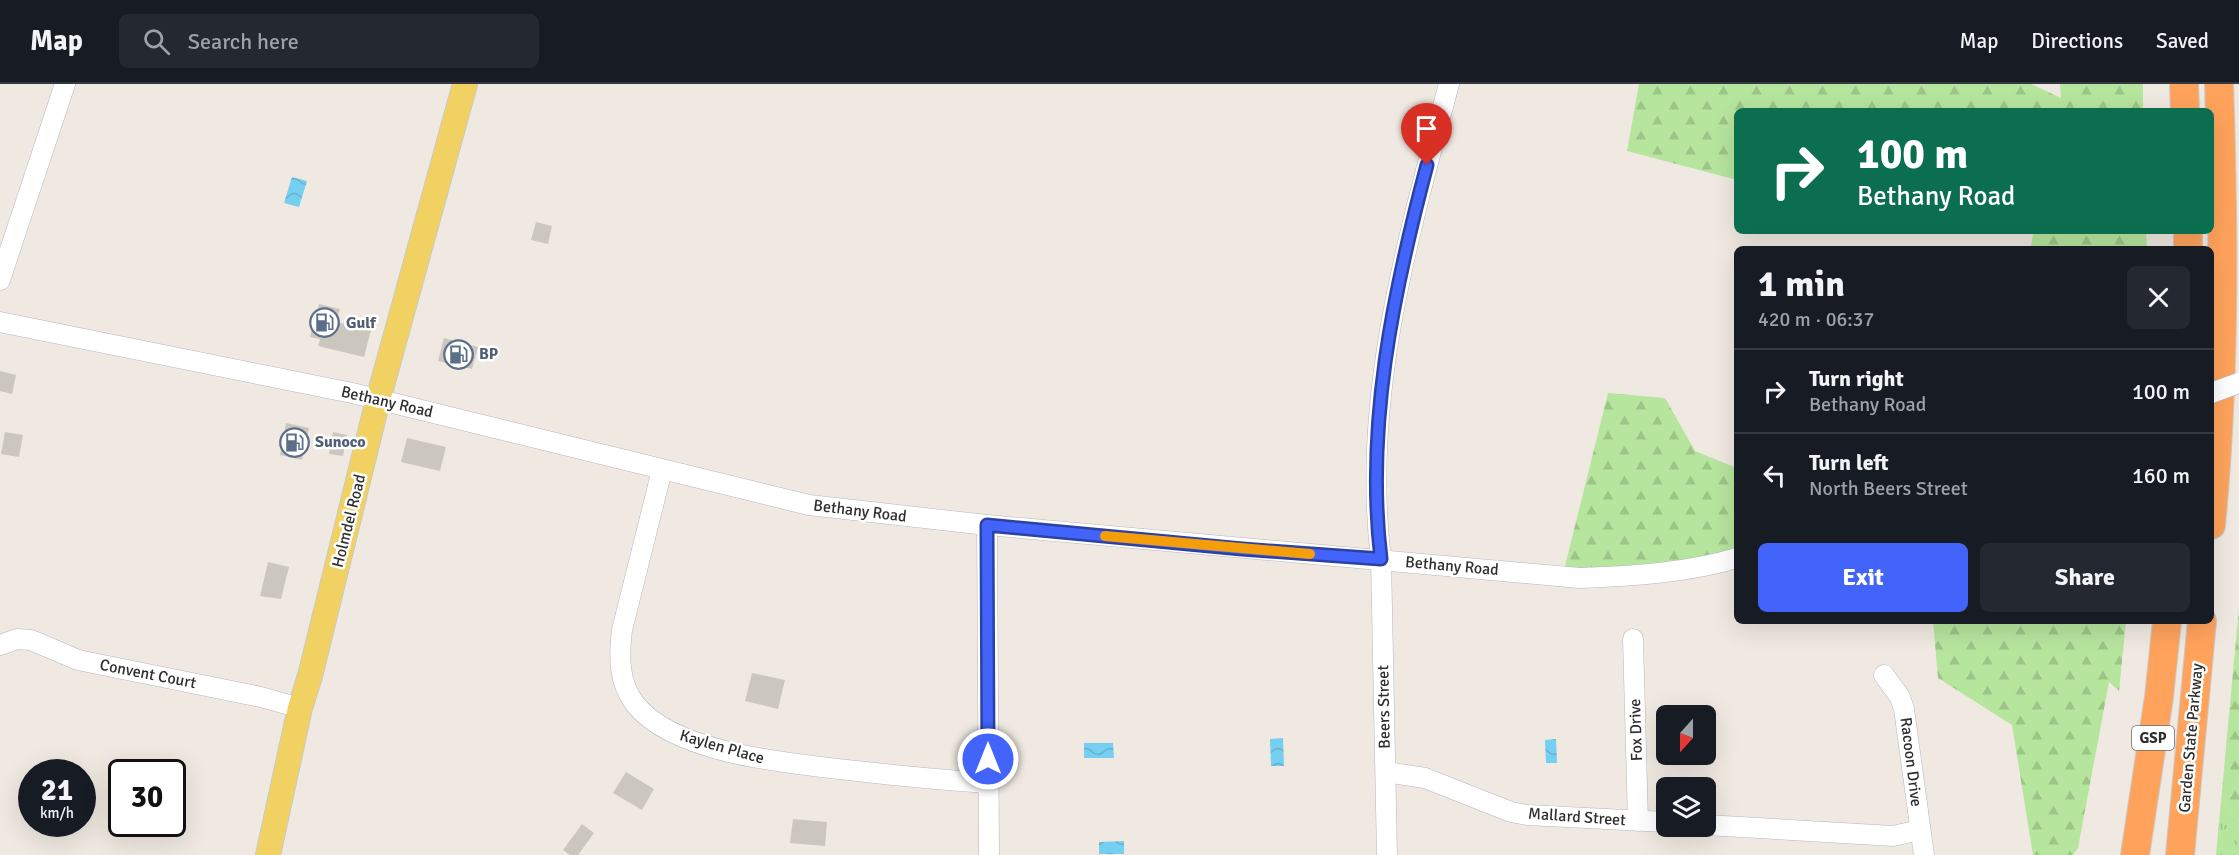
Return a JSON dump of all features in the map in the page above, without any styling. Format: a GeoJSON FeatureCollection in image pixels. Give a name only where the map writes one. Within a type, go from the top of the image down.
{"type":"FeatureCollection","features":[{"type":"Feature","properties":{"kind":"highway"},"geometry":{"type":"LineString","coordinates":[[2184,84],[2185,108]]}},
{"type":"Feature","properties":{"kind":"highway"},"geometry":{"type":"LineString","coordinates":[[2214,466],[2221,329],[2222,203],[2219,84]]}},
{"type":"Feature","properties":{"kind":"highway","name":"GSP"},"geometry":{"type":"LineString","coordinates":[[2135,855],[2167,624]]}},
{"type":"Feature","properties":{"kind":"highway","name":"Garden State Parkway"},"geometry":{"type":"LineString","coordinates":[[2180,855],[2202,624]]}},
{"type":"Feature","properties":{"kind":"main road","name":"Holmdel Road"},"geometry":{"type":"LineString","coordinates":[[268,855],[300,708],[310,676],[378,400],[465,84]]}},
{"type":"Feature","properties":{"kind":"street"},"geometry":{"type":"LineString","coordinates":[[0,280],[65,84]]}},
{"type":"Feature","properties":{"kind":"street","name":"Beers Street"},"geometry":{"type":"LineString","coordinates":[[1387,855],[1381,559],[1377,525],[1378,424],[1383,373],[1404,252],[1449,84]]}},
{"type":"Feature","properties":{"kind":"street","name":"Bethany Road"},"geometry":{"type":"LineString","coordinates":[[0,322],[378,400],[808,505],[987,525],[1580,578],[1634,576],[1692,569],[1734,559]]}},
{"type":"Feature","properties":{"kind":"street"},"geometry":{"type":"LineString","coordinates":[[2214,392],[2239,383]]}},
{"type":"Feature","properties":{"kind":"street","name":"Kaylen Place"},"geometry":{"type":"LineString","coordinates":[[662,470],[622,630],[621,672],[635,704],[652,720],[669,731],[758,759],[939,780],[988,783]]}},
{"type":"Feature","properties":{"kind":"street"},"geometry":{"type":"LineString","coordinates":[[987,525],[989,855]]}},
{"type":"Feature","properties":{"kind":"street","name":"Convent Court"},"geometry":{"type":"LineString","coordinates":[[0,645],[17,639],[31,640],[78,660],[261,697],[300,708]]}},
{"type":"Feature","properties":{"kind":"street","name":"Fox Drive"},"geometry":{"type":"LineString","coordinates":[[1633,639],[1638,821]]}},
{"type":"Feature","properties":{"kind":"street","name":"Racoon Drive"},"geometry":{"type":"LineString","coordinates":[[1884,675],[1900,697],[1904,709],[1924,855]]}},
{"type":"Feature","properties":{"kind":"street","name":"Mallard Street"},"geometry":{"type":"LineString","coordinates":[[1386,772],[1425,778],[1511,812],[1656,822]]}},
{"type":"Feature","properties":{"kind":"street"},"geometry":{"type":"LineString","coordinates":[[1716,826],[1893,836],[1920,830]]}},
{"type":"Feature","properties":{"kind":"green space"},"geometry":{"type":"Polygon","coordinates":[[[1639,84],[2031,84],[2061,98],[2060,84],[2143,84],[2143,108],[1734,108],[1734,179],[1627,151],[1639,84]]]}},
{"type":"Feature","properties":{"kind":"green space"},"geometry":{"type":"Polygon","coordinates":[[[2033,234],[2146,234],[2147,246],[2031,246],[2033,234]]]}},
{"type":"Feature","properties":{"kind":"green space"},"geometry":{"type":"Polygon","coordinates":[[[1608,393],[1665,398],[1695,451],[1734,467],[1734,560],[1562,578],[1608,393]]]}},
{"type":"Feature","properties":{"kind":"green space"},"geometry":{"type":"Polygon","coordinates":[[[2239,608],[2239,820],[2221,801],[2239,608]]]}},
{"type":"Feature","properties":{"kind":"green space"},"geometry":{"type":"Polygon","coordinates":[[[1933,624],[2126,624],[2119,691],[2109,682],[2078,848],[2073,855],[2033,855],[2012,725],[1938,678],[1933,624]]]}},
{"type":"Feature","properties":{"kind":"green space"},"geometry":{"type":"Polygon","coordinates":[[[2221,801],[2239,820],[2239,855],[2216,855],[2221,801]]]}},
{"type":"Feature","properties":{"kind":"water"},"geometry":{"type":"Polygon","coordinates":[[[292,177],[307,181],[299,207],[284,203],[292,177]]]}},
{"type":"Feature","properties":{"kind":"water"},"geometry":{"type":"Polygon","coordinates":[[[1283,738],[1284,766],[1271,766],[1270,739],[1283,738]]]}},
{"type":"Feature","properties":{"kind":"water"},"geometry":{"type":"Polygon","coordinates":[[[1556,739],[1557,763],[1546,763],[1545,740],[1556,739]]]}},
{"type":"Feature","properties":{"kind":"water"},"geometry":{"type":"Polygon","coordinates":[[[1084,743],[1113,743],[1114,758],[1084,758],[1084,743]]]}},
{"type":"Feature","properties":{"kind":"water"},"geometry":{"type":"Polygon","coordinates":[[[1124,841],[1124,854],[1099,854],[1099,842],[1124,841]]]}},
{"type":"Feature","properties":{"kind":"building"},"geometry":{"type":"Polygon","coordinates":[[[536,222],[552,226],[548,244],[531,240],[536,222]]]}},
{"type":"Feature","properties":{"kind":"building"},"geometry":{"type":"Polygon","coordinates":[[[319,304],[340,309],[336,322],[371,330],[364,357],[318,346],[320,339],[310,337],[319,304]]]}},
{"type":"Feature","properties":{"kind":"building","name":"BP"},"geometry":{"type":"Polygon","coordinates":[[[444,338],[478,347],[472,369],[438,361],[444,338]]]}},
{"type":"Feature","properties":{"kind":"building"},"geometry":{"type":"Polygon","coordinates":[[[0,371],[16,375],[12,394],[0,391],[0,371]]]}},
{"type":"Feature","properties":{"kind":"building","name":"Sunoco"},"geometry":{"type":"Polygon","coordinates":[[[286,423],[309,428],[302,460],[280,455],[286,423]]]}},
{"type":"Feature","properties":{"kind":"building"},"geometry":{"type":"Polygon","coordinates":[[[5,432],[23,435],[19,457],[1,454],[5,432]]]}},
{"type":"Feature","properties":{"kind":"building"},"geometry":{"type":"Polygon","coordinates":[[[333,432],[347,435],[343,456],[329,454],[333,432]]]}},
{"type":"Feature","properties":{"kind":"building"},"geometry":{"type":"Polygon","coordinates":[[[407,438],[446,447],[440,471],[401,462],[407,438]]]}},
{"type":"Feature","properties":{"kind":"building"},"geometry":{"type":"Polygon","coordinates":[[[268,562],[289,567],[281,599],[260,596],[268,562]]]}},
{"type":"Feature","properties":{"kind":"building"},"geometry":{"type":"Polygon","coordinates":[[[752,673],[785,680],[778,709],[745,701],[752,673]]]}},
{"type":"Feature","properties":{"kind":"building"},"geometry":{"type":"Polygon","coordinates":[[[626,772],[654,789],[642,810],[613,793],[626,772]]]}},
{"type":"Feature","properties":{"kind":"building"},"geometry":{"type":"Polygon","coordinates":[[[793,819],[827,822],[825,846],[790,843],[793,819]]]}},
{"type":"Feature","properties":{"kind":"building"},"geometry":{"type":"Polygon","coordinates":[[[582,824],[594,833],[578,855],[570,855],[563,850],[582,824]]]}},
{"type":"Feature","properties":{"kind":"slow traffic"},"geometry":{"type":"LineString","coordinates":[[1105,536],[1310,554]]}},
{"type":"Feature","properties":{"kind":"place","name":"Gulf"},"geometry":{"type":"Point","coordinates":[325,323]}},
{"type":"Feature","properties":{"kind":"place","name":"BP"},"geometry":{"type":"Point","coordinates":[458,354]}},
{"type":"Feature","properties":{"kind":"place","name":"Sunoco"},"geometry":{"type":"Point","coordinates":[294,442]}},
{"type":"Feature","properties":{"kind":"route"},"geometry":{"type":"LineString","coordinates":[[988,759],[987,525],[1242,549],[1381,559],[1377,525],[1378,424],[1383,373],[1404,252],[1427,165]]}}]}
